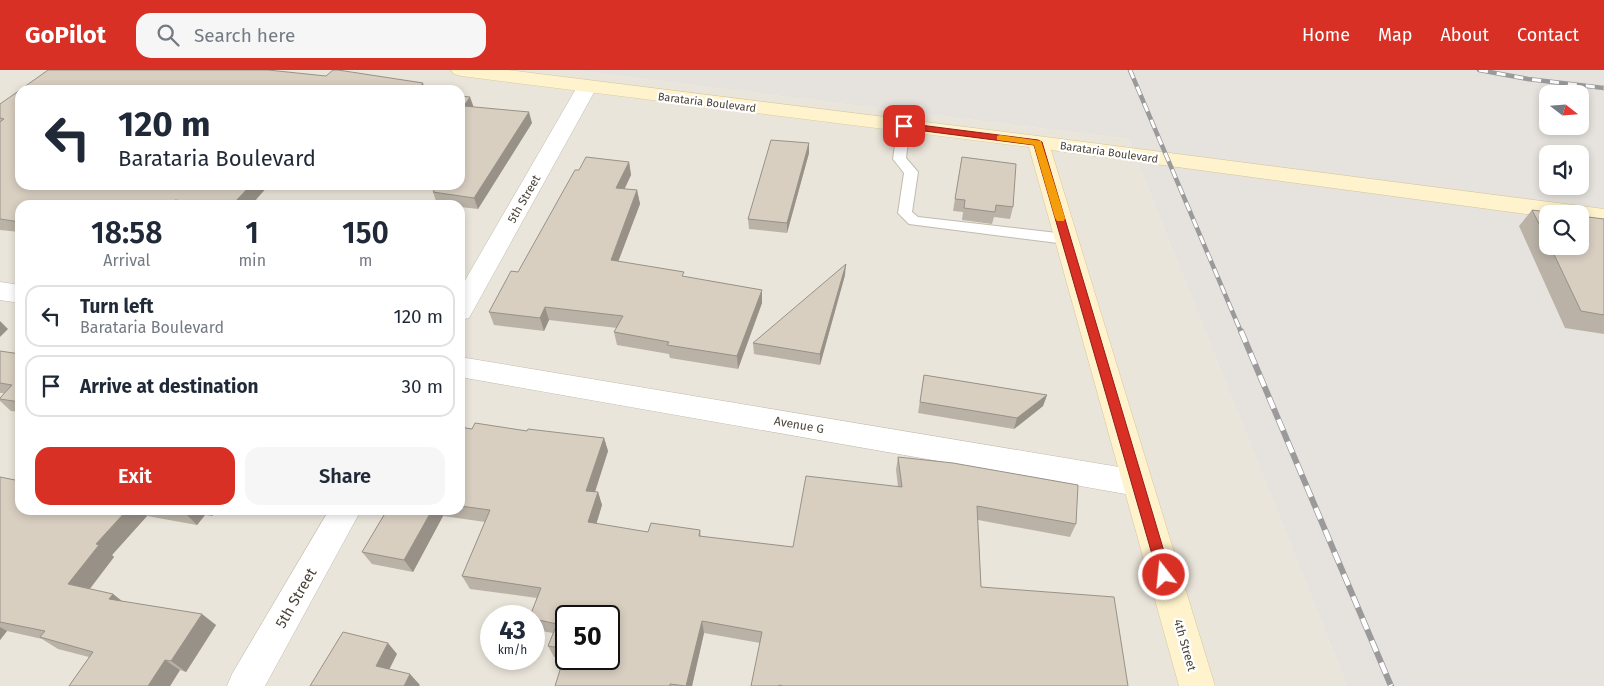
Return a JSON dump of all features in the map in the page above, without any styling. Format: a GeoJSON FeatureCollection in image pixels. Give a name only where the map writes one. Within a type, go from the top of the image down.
{"type":"FeatureCollection","features":[{"type":"Feature","properties":{"kind":"main road","name":"Barataria Boulevard"},"geometry":{"type":"LineString","coordinates":[[473,71],[587,87],[1038,142],[1539,209]]}},
{"type":"Feature","properties":{"kind":"main road","name":"4th Street"},"geometry":{"type":"LineString","coordinates":[[1038,142],[1197,686]]}},
{"type":"Feature","properties":{"kind":"main road","name":"Barataria Boulevard"},"geometry":{"type":"LineString","coordinates":[[1589,215],[1604,217]]}},
{"type":"Feature","properties":{"kind":"street","name":"5th Street"},"geometry":{"type":"LineString","coordinates":[[465,302],[587,87]]}},
{"type":"Feature","properties":{"kind":"street"},"geometry":{"type":"LineString","coordinates":[[0,291],[15,293]]}},
{"type":"Feature","properties":{"kind":"street","name":"Avenue G"},"geometry":{"type":"LineString","coordinates":[[465,368],[1137,483]]}},
{"type":"Feature","properties":{"kind":"street","name":"5th Street"},"geometry":{"type":"LineString","coordinates":[[245,686],[343,515]]}},
{"type":"Feature","properties":{"kind":"lane"},"geometry":{"type":"LineString","coordinates":[[904,126],[900,159],[910,172],[905,213],[914,221],[1066,239]]}},
{"type":"Feature","properties":{"kind":"shaded area"},"geometry":{"type":"Polygon","coordinates":[[[0,70],[570,70],[1128,139],[1347,686],[0,686],[0,70]]]}},
{"type":"Feature","properties":{"kind":"shaded area"},"geometry":{"type":"Polygon","coordinates":[[[570,70],[1604,70],[1604,686],[1347,686],[1128,139],[570,70]]]}},
{"type":"Feature","properties":{"kind":"building"},"geometry":{"type":"Polygon","coordinates":[[[48,70],[268,70],[326,76],[333,70],[338,70],[423,83],[421,85],[27,85],[48,70]]]}},
{"type":"Feature","properties":{"kind":"building"},"geometry":{"type":"Polygon","coordinates":[[[15,94],[15,190],[246,190],[237,200],[15,200],[15,221],[0,219],[0,122],[4,119],[0,118],[0,104],[15,94]]]}},
{"type":"Feature","properties":{"kind":"building"},"geometry":{"type":"Polygon","coordinates":[[[465,96],[470,97],[465,104],[465,96]]]}},
{"type":"Feature","properties":{"kind":"building"},"geometry":{"type":"Polygon","coordinates":[[[465,106],[529,112],[474,198],[433,192],[434,190],[465,190],[465,106]]]}},
{"type":"Feature","properties":{"kind":"building"},"geometry":{"type":"Polygon","coordinates":[[[771,140],[809,143],[787,223],[748,219],[771,140]]]}},
{"type":"Feature","properties":{"kind":"building"},"geometry":{"type":"Polygon","coordinates":[[[586,157],[629,162],[616,188],[637,190],[611,260],[684,272],[682,276],[762,290],[737,356],[667,345],[669,342],[614,332],[623,316],[545,307],[540,318],[489,312],[511,271],[518,272],[575,170],[579,170],[586,157]]]}},
{"type":"Feature","properties":{"kind":"building"},"geometry":{"type":"Polygon","coordinates":[[[962,157],[1016,164],[1013,207],[996,205],[995,212],[964,208],[965,200],[955,199],[962,157]]]}},
{"type":"Feature","properties":{"kind":"building"},"geometry":{"type":"Polygon","coordinates":[[[1532,210],[1539,211],[1539,224],[1532,210]]]}},
{"type":"Feature","properties":{"kind":"building"},"geometry":{"type":"Polygon","coordinates":[[[1589,217],[1604,219],[1604,315],[1581,311],[1554,255],[1589,255],[1589,217]]]}},
{"type":"Feature","properties":{"kind":"building"},"geometry":{"type":"Polygon","coordinates":[[[846,264],[820,354],[753,343],[846,264]]]}},
{"type":"Feature","properties":{"kind":"building"},"geometry":{"type":"Polygon","coordinates":[[[0,351],[15,353],[15,401],[0,399],[12,385],[0,383],[0,351]]]}},
{"type":"Feature","properties":{"kind":"building"},"geometry":{"type":"Polygon","coordinates":[[[924,375],[1047,395],[1017,418],[920,402],[924,375]]]}},
{"type":"Feature","properties":{"kind":"building"},"geometry":{"type":"Polygon","coordinates":[[[475,423],[527,431],[528,429],[604,438],[586,491],[598,492],[588,522],[648,532],[651,523],[700,530],[699,536],[793,547],[806,476],[902,487],[898,457],[953,463],[1078,485],[1076,524],[977,506],[981,587],[1114,597],[1128,686],[751,686],[762,632],[702,621],[686,686],[670,684],[670,686],[555,686],[560,670],[620,670],[620,605],[555,605],[555,624],[545,621],[545,605],[534,605],[541,588],[462,576],[490,510],[465,507],[465,428],[472,429],[475,423]]]}},
{"type":"Feature","properties":{"kind":"building"},"geometry":{"type":"Polygon","coordinates":[[[0,477],[15,480],[15,515],[122,515],[96,544],[99,545],[68,584],[113,594],[109,599],[202,614],[171,661],[165,660],[148,686],[69,686],[93,652],[40,637],[45,631],[0,622],[0,477]]]}},
{"type":"Feature","properties":{"kind":"building"},"geometry":{"type":"Polygon","coordinates":[[[384,515],[429,515],[404,560],[362,552],[384,515]]]}},
{"type":"Feature","properties":{"kind":"building"},"geometry":{"type":"Polygon","coordinates":[[[555,629],[555,647],[548,646],[555,629]]]}},
{"type":"Feature","properties":{"kind":"building"},"geometry":{"type":"Polygon","coordinates":[[[343,632],[388,643],[376,666],[410,674],[404,686],[310,686],[343,632]]]}},
{"type":"Feature","properties":{"kind":"railway"},"geometry":{"type":"LineString","coordinates":[[1130,70],[1241,332]]}},
{"type":"Feature","properties":{"kind":"railway"},"geometry":{"type":"LineString","coordinates":[[1479,70],[1528,79],[1604,88]]}},
{"type":"Feature","properties":{"kind":"railway"},"geometry":{"type":"LineString","coordinates":[[1241,331],[1391,686]]}},
{"type":"Feature","properties":{"kind":"slow traffic"},"geometry":{"type":"LineString","coordinates":[[1000,138],[1038,142],[1060,218]]}},
{"type":"Feature","properties":{"kind":"route"},"geometry":{"type":"LineString","coordinates":[[904,126],[1038,142],[1164,575]]}}]}
